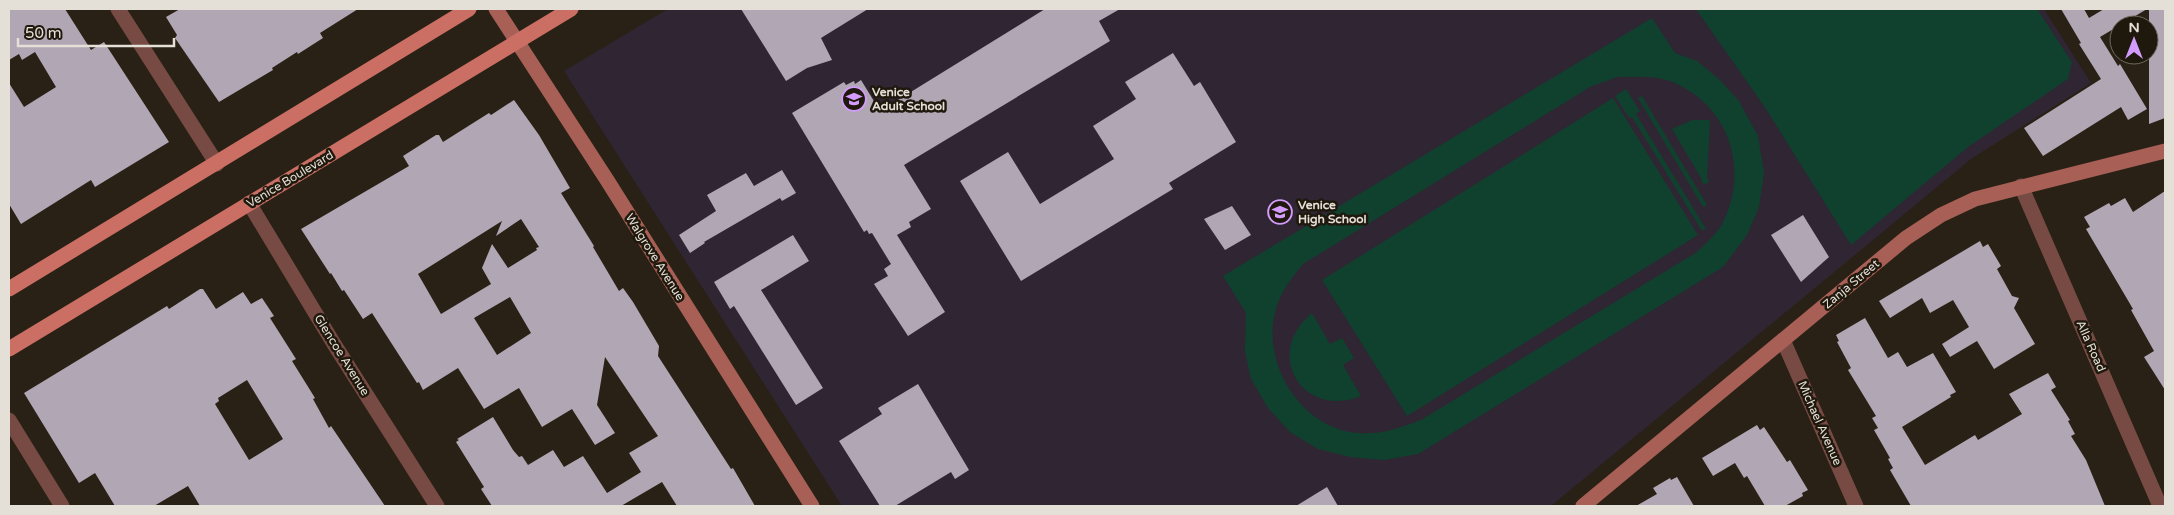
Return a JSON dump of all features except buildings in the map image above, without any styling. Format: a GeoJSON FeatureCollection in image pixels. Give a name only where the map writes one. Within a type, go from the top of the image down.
{"type":"FeatureCollection","features":[{"type":"Feature","properties":{"kind":"main road"},"geometry":{"type":"LineString","coordinates":[[9,289],[218,164],[469,9]]}},
{"type":"Feature","properties":{"kind":"main road","name":"Venice Boulevard"},"geometry":{"type":"LineString","coordinates":[[9,349],[571,9]]}},
{"type":"Feature","properties":{"kind":"street"},"geometry":{"type":"LineString","coordinates":[[118,9],[218,164]]}},
{"type":"Feature","properties":{"kind":"street","name":"Walgrove Avenue"},"geometry":{"type":"LineString","coordinates":[[496,9],[612,188],[812,506]]}},
{"type":"Feature","properties":{"kind":"street","name":"Zanja Street"},"geometry":{"type":"LineString","coordinates":[[1583,506],[1906,238],[1941,214],[1975,199],[2021,186],[2165,151]]}},
{"type":"Feature","properties":{"kind":"street","name":"Alla Road"},"geometry":{"type":"LineString","coordinates":[[2021,186],[2160,506]]}},
{"type":"Feature","properties":{"kind":"street","name":"Glencoe Avenue"},"geometry":{"type":"LineString","coordinates":[[249,204],[334,344],[437,506]]}},
{"type":"Feature","properties":{"kind":"street","name":"Michael Avenue"},"geometry":{"type":"LineString","coordinates":[[1783,340],[1856,506]]}},
{"type":"Feature","properties":{"kind":"street"},"geometry":{"type":"LineString","coordinates":[[9,420],[62,506]]}},
{"type":"Feature","properties":{"kind":"shaded area","name":"Venice High School"},"geometry":{"type":"Polygon","coordinates":[[[668,9],[2044,9],[2091,83],[1971,159],[1551,506],[842,506],[564,71],[668,9]]]}},
{"type":"Feature","properties":{"kind":"green space"},"geometry":{"type":"Polygon","coordinates":[[[1696,9],[2037,9],[2072,62],[2068,79],[1968,147],[1851,245],[1766,109],[1696,9]]]}},
{"type":"Feature","properties":{"kind":"green space"},"geometry":{"type":"Polygon","coordinates":[[[1652,18],[1675,53],[1697,61],[1720,80],[1739,101],[1758,136],[1764,173],[1759,207],[1747,235],[1723,267],[1418,454],[1384,460],[1350,457],[1318,449],[1290,432],[1268,408],[1251,379],[1245,352],[1246,313],[1223,276],[1652,18]],[[1617,77],[1590,87],[1303,264],[1281,296],[1276,309],[1273,329],[1274,350],[1280,370],[1290,389],[1303,406],[1319,419],[1337,429],[1358,433],[1383,432],[1421,420],[1697,252],[1708,241],[1724,220],[1731,201],[1734,181],[1734,161],[1729,142],[1721,125],[1710,109],[1695,95],[1677,84],[1655,78],[1617,77]]]}},
{"type":"Feature","properties":{"kind":"green space"},"geometry":{"type":"Polygon","coordinates":[[[1626,89],[1640,111],[1636,114],[1706,229],[1702,231],[1632,117],[1629,118],[1615,96],[1626,89]]]}},
{"type":"Feature","properties":{"kind":"green space"},"geometry":{"type":"Polygon","coordinates":[[[1642,96],[1707,205],[1703,207],[1638,98],[1642,96]]]}},
{"type":"Feature","properties":{"kind":"green space"},"geometry":{"type":"Polygon","coordinates":[[[1613,98],[1698,235],[1407,416],[1322,280],[1613,98]]]}},
{"type":"Feature","properties":{"kind":"green space"},"geometry":{"type":"Polygon","coordinates":[[[1692,120],[1710,120],[1707,177],[1709,181],[1706,184],[1702,183],[1701,178],[1672,129],[1692,120]]]}},
{"type":"Feature","properties":{"kind":"green space"},"geometry":{"type":"Polygon","coordinates":[[[1312,313],[1330,344],[1342,338],[1354,358],[1343,365],[1361,396],[1340,401],[1322,399],[1307,391],[1296,379],[1290,364],[1290,347],[1297,329],[1312,313]]]}},
{"type":"Feature","properties":{"kind":"place","name":"Venice Adult School"},"geometry":{"type":"Point","coordinates":[854,99]}},
{"type":"Feature","properties":{"kind":"place","name":"Venice High School"},"geometry":{"type":"Point","coordinates":[1280,212]}}]}
